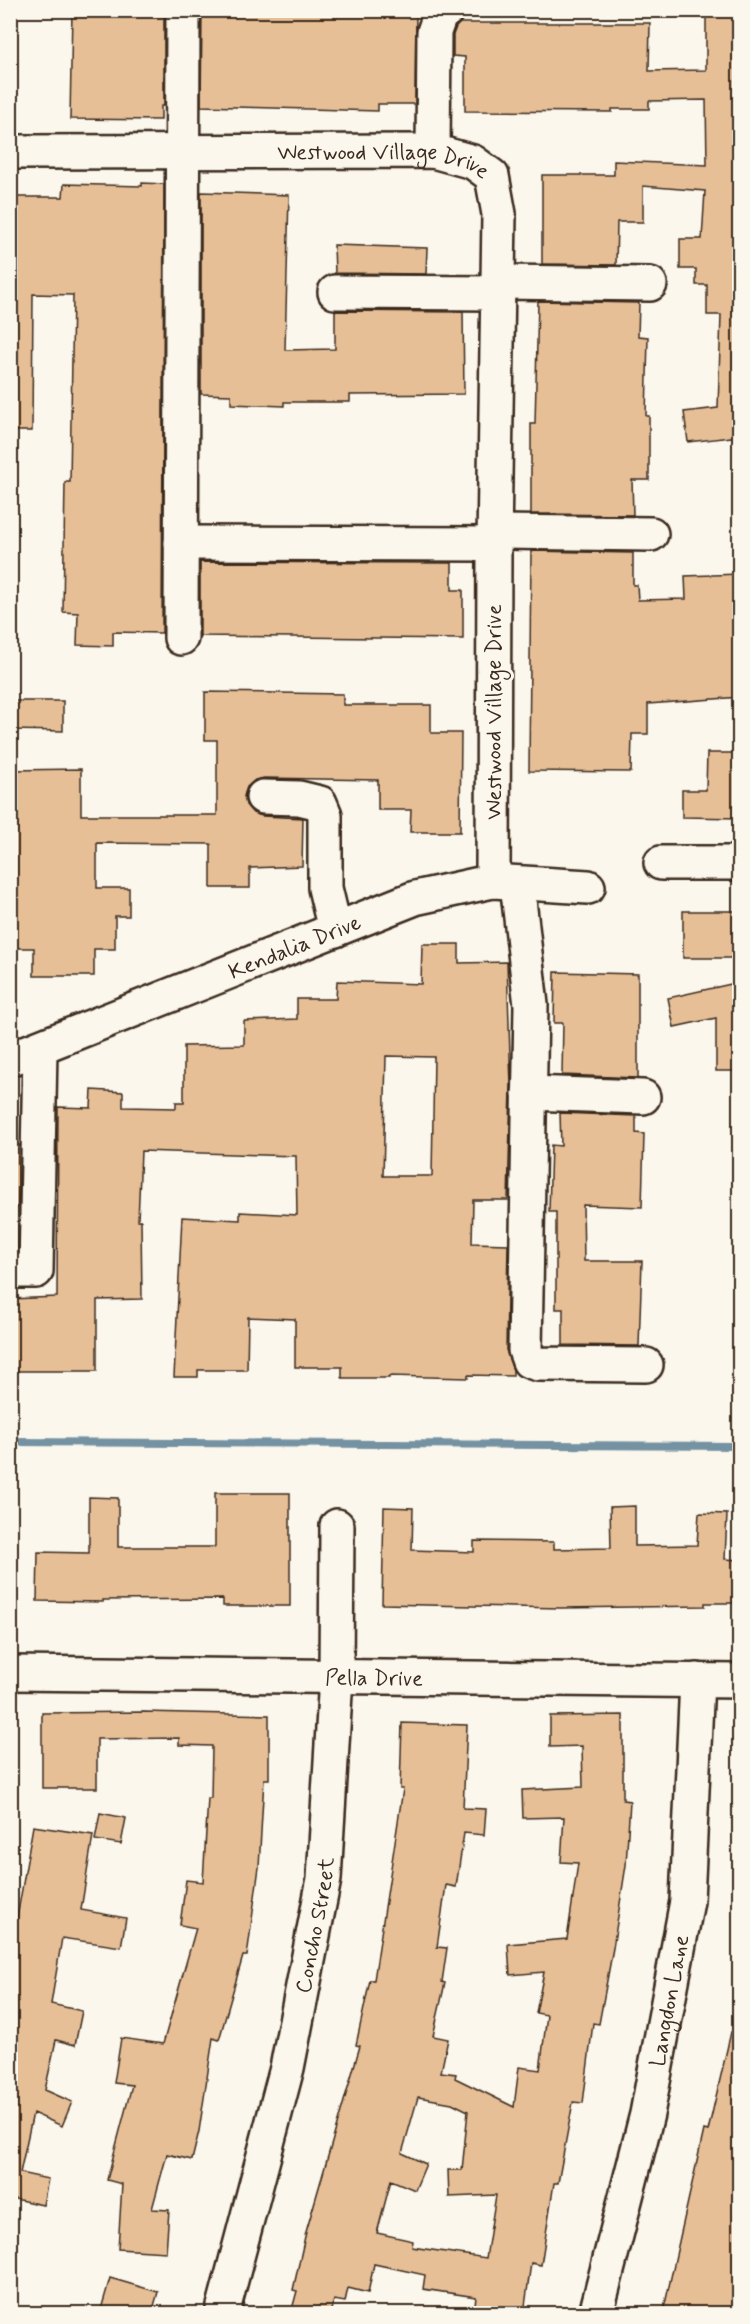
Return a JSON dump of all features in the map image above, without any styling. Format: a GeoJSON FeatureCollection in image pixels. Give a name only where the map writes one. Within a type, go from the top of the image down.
{"type":"FeatureCollection","features":[{"type":"Feature","properties":{"kind":"street"},"geometry":{"type":"LineString","coordinates":[[181,639],[183,10]]}},
{"type":"Feature","properties":{"kind":"street"},"geometry":{"type":"LineString","coordinates":[[433,151],[434,32],[440,15],[447,10]]}},
{"type":"Feature","properties":{"kind":"street","name":"Westwood Village Drive"},"geometry":{"type":"LineString","coordinates":[[10,152],[433,151],[473,162],[492,176],[499,213],[494,538],[505,882],[531,1005],[525,1350],[529,1362],[538,1364],[646,1365]]}},
{"type":"Feature","properties":{"kind":"street"},"geometry":{"type":"LineString","coordinates":[[335,292],[650,284]]}},
{"type":"Feature","properties":{"kind":"street"},"geometry":{"type":"LineString","coordinates":[[181,543],[651,534]]}},
{"type":"Feature","properties":{"kind":"street"},"geometry":{"type":"LineString","coordinates":[[262,797],[299,798],[320,803],[325,815],[325,888],[335,930]]}},
{"type":"Feature","properties":{"kind":"street"},"geometry":{"type":"LineString","coordinates":[[662,863],[740,863]]}},
{"type":"Feature","properties":{"kind":"street","name":"Kendalia Drive"},"geometry":{"type":"LineString","coordinates":[[25,1054],[414,898],[505,882],[588,887]]}},
{"type":"Feature","properties":{"kind":"street"},"geometry":{"type":"LineString","coordinates":[[10,1271],[36,1271],[25,1054]]}},
{"type":"Feature","properties":{"kind":"street"},"geometry":{"type":"LineString","coordinates":[[529,1093],[643,1096]]}},
{"type":"Feature","properties":{"kind":"street","name":"Concho Street"},"geometry":{"type":"LineString","coordinates":[[222,2313],[287,2068],[324,1879],[336,1677],[337,1526]]}},
{"type":"Feature","properties":{"kind":"street","name":"Pella Drive"},"geometry":{"type":"LineString","coordinates":[[10,1673],[740,1681]]}},
{"type":"Feature","properties":{"kind":"street","name":"Langdon Lane"},"geometry":{"type":"LineString","coordinates":[[596,2313],[648,2114],[687,1901],[698,1680]]}},
{"type":"Feature","properties":{"kind":"building"},"geometry":{"type":"Polygon","coordinates":[[[72,10],[164,10],[164,106],[161,106],[161,120],[70,119],[72,10]]]}},
{"type":"Feature","properties":{"kind":"building"},"geometry":{"type":"Polygon","coordinates":[[[202,10],[416,10],[415,104],[378,104],[378,111],[201,106],[202,10]]]}},
{"type":"Feature","properties":{"kind":"building"},"geometry":{"type":"Polygon","coordinates":[[[706,10],[740,10],[740,436],[688,442],[684,412],[718,408],[721,315],[707,315],[707,285],[696,285],[696,269],[680,269],[680,239],[702,239],[705,191],[643,186],[643,222],[617,222],[616,265],[542,264],[542,175],[614,175],[614,161],[707,165],[706,100],[649,101],[649,109],[612,109],[612,112],[465,111],[465,57],[453,56],[453,35],[460,23],[650,23],[649,71],[706,70],[706,10]]]}},
{"type":"Feature","properties":{"kind":"building"},"geometry":{"type":"Polygon","coordinates":[[[142,183],[164,184],[162,633],[113,632],[113,646],[77,645],[78,613],[63,612],[65,482],[70,482],[73,295],[33,294],[32,431],[10,431],[10,197],[63,197],[64,184],[142,186],[142,183]]]}},
{"type":"Feature","properties":{"kind":"building"},"geometry":{"type":"Polygon","coordinates":[[[201,192],[289,195],[285,350],[335,349],[335,311],[463,312],[464,394],[350,395],[350,402],[284,402],[284,406],[231,404],[231,395],[201,394],[201,192]]]}},
{"type":"Feature","properties":{"kind":"building"},"geometry":{"type":"Polygon","coordinates":[[[334,245],[427,248],[426,274],[335,273],[334,245]]]}},
{"type":"Feature","properties":{"kind":"building"},"geometry":{"type":"Polygon","coordinates":[[[538,301],[639,303],[638,336],[648,337],[646,416],[649,416],[649,480],[632,480],[633,515],[531,514],[531,424],[535,424],[538,301]]]}},
{"type":"Feature","properties":{"kind":"building"},"geometry":{"type":"Polygon","coordinates":[[[531,551],[633,553],[633,585],[637,585],[638,600],[686,599],[685,576],[740,574],[740,697],[648,704],[648,734],[632,734],[631,772],[529,771],[531,551]]]}},
{"type":"Feature","properties":{"kind":"building"},"geometry":{"type":"Polygon","coordinates":[[[200,562],[452,563],[452,590],[463,590],[463,639],[200,636],[200,562]]]}},
{"type":"Feature","properties":{"kind":"building"},"geometry":{"type":"Polygon","coordinates":[[[205,692],[343,694],[343,705],[431,705],[431,733],[461,733],[460,832],[410,832],[411,810],[378,810],[378,780],[264,778],[255,780],[247,787],[244,796],[246,805],[253,813],[262,816],[303,818],[302,866],[250,868],[250,888],[211,888],[211,844],[97,843],[97,888],[129,888],[129,916],[115,916],[115,949],[94,949],[94,976],[34,976],[34,948],[10,948],[10,770],[81,769],[81,815],[217,815],[217,740],[205,740],[205,692]]]}},
{"type":"Feature","properties":{"kind":"building"},"geometry":{"type":"Polygon","coordinates":[[[10,701],[63,701],[63,731],[10,730],[10,701]]]}},
{"type":"Feature","properties":{"kind":"building"},"geometry":{"type":"Polygon","coordinates":[[[707,753],[740,753],[740,818],[682,817],[682,790],[706,790],[707,753]]]}},
{"type":"Feature","properties":{"kind":"building"},"geometry":{"type":"Polygon","coordinates":[[[683,911],[740,911],[740,958],[683,958],[683,911]]]}},
{"type":"Feature","properties":{"kind":"building"},"geometry":{"type":"Polygon","coordinates":[[[422,944],[459,944],[459,963],[507,962],[511,1087],[508,1200],[473,1200],[472,1243],[508,1244],[506,1350],[513,1376],[342,1378],[342,1367],[295,1367],[295,1319],[248,1317],[247,1370],[198,1370],[198,1377],[174,1377],[182,1217],[240,1220],[240,1212],[297,1215],[296,1156],[141,1151],[138,1220],[141,1220],[142,1299],[97,1300],[97,1371],[10,1371],[10,1299],[57,1297],[58,1107],[91,1108],[92,1090],[123,1092],[123,1107],[176,1108],[176,1102],[184,1102],[184,1046],[244,1045],[244,1021],[297,1019],[297,999],[336,999],[337,981],[421,984],[422,944]],[[386,1056],[383,1176],[432,1176],[434,1057],[386,1056]]]}},
{"type":"Feature","properties":{"kind":"building"},"geometry":{"type":"Polygon","coordinates":[[[555,972],[638,974],[638,1078],[562,1075],[563,1023],[554,1023],[555,972]]]}},
{"type":"Feature","properties":{"kind":"building"},"geometry":{"type":"Polygon","coordinates":[[[740,982],[740,1071],[716,1071],[716,1018],[674,1027],[668,998],[740,982]]]}},
{"type":"Feature","properties":{"kind":"building"},"geometry":{"type":"Polygon","coordinates":[[[560,1113],[636,1116],[636,1133],[644,1134],[642,1207],[583,1205],[584,1261],[642,1261],[639,1346],[563,1345],[563,1309],[556,1309],[556,1212],[549,1212],[551,1145],[561,1146],[560,1113]]]}},
{"type":"Feature","properties":{"kind":"building"},"geometry":{"type":"Polygon","coordinates":[[[10,1145],[20,1145],[18,1207],[10,1207],[10,1145]]]}},
{"type":"Feature","properties":{"kind":"building"},"geometry":{"type":"Polygon","coordinates":[[[215,1493],[290,1493],[290,1606],[223,1606],[223,1599],[37,1601],[38,1552],[89,1553],[89,1497],[118,1498],[118,1547],[215,1547],[215,1493]]]}},
{"type":"Feature","properties":{"kind":"building"},"geometry":{"type":"Polygon","coordinates":[[[635,1506],[635,1546],[697,1545],[699,1513],[727,1514],[725,1559],[740,1560],[740,1603],[705,1603],[705,1606],[561,1608],[382,1604],[384,1507],[413,1508],[412,1550],[474,1552],[474,1541],[554,1542],[554,1549],[611,1548],[610,1507],[635,1506]]]}},
{"type":"Feature","properties":{"kind":"building"},"geometry":{"type":"Polygon","coordinates":[[[144,1712],[269,1715],[269,1779],[264,1779],[259,1867],[247,1956],[243,1956],[219,2040],[213,2038],[199,2131],[192,2160],[167,2154],[152,2209],[169,2210],[166,2252],[118,2249],[122,2184],[107,2180],[132,2085],[114,2083],[121,2038],[163,2044],[196,1928],[180,1925],[186,1880],[203,1882],[208,1798],[211,1798],[212,1746],[179,1745],[179,1738],[97,1739],[97,1788],[42,1788],[42,1713],[144,1712]]]}},
{"type":"Feature","properties":{"kind":"building"},"geometry":{"type":"Polygon","coordinates":[[[623,1715],[623,1800],[630,1801],[626,1865],[599,2024],[593,2023],[583,2103],[573,2102],[558,2183],[554,2183],[541,2265],[531,2263],[524,2313],[474,2313],[476,2297],[423,2289],[425,2275],[374,2264],[368,2293],[348,2288],[345,2302],[334,2300],[330,2313],[291,2313],[297,2291],[293,2290],[306,2232],[360,2046],[356,2045],[370,1980],[374,1980],[403,1789],[400,1789],[402,1723],[467,1725],[463,1808],[486,1809],[484,1835],[464,1833],[456,1887],[446,1885],[437,1947],[447,1948],[442,1982],[445,1983],[433,2036],[448,2039],[441,2072],[456,2074],[455,2078],[514,2107],[519,2067],[540,2070],[547,2015],[536,2013],[544,1972],[510,1975],[508,1944],[567,1939],[578,1863],[561,1862],[564,1817],[523,1818],[522,1790],[583,1787],[582,1746],[550,1747],[550,1716],[623,1715]],[[418,2097],[402,2153],[426,2164],[415,2190],[391,2180],[377,2233],[413,2241],[412,2247],[486,2258],[496,2195],[449,2197],[448,2170],[462,2170],[468,2111],[452,2103],[418,2097]]]}},
{"type":"Feature","properties":{"kind":"building"},"geometry":{"type":"Polygon","coordinates":[[[100,1813],[126,1818],[121,1844],[95,1840],[100,1813]]]}},
{"type":"Feature","properties":{"kind":"building"},"geometry":{"type":"Polygon","coordinates":[[[33,1826],[93,1835],[81,1910],[126,1918],[121,1947],[62,1938],[51,2004],[82,2011],[75,2045],[56,2040],[45,2090],[72,2102],[62,2126],[33,2113],[20,2173],[48,2179],[43,2205],[10,2198],[10,1958],[33,1826]]]}},
{"type":"Feature","properties":{"kind":"building"},"geometry":{"type":"Polygon","coordinates":[[[731,2032],[740,2033],[740,2313],[663,2313],[704,2130],[708,2131],[731,2032]]]}},
{"type":"Feature","properties":{"kind":"building"},"geometry":{"type":"Polygon","coordinates":[[[110,2278],[158,2292],[152,2313],[100,2313],[110,2278]]]}},
{"type":"Feature","properties":{"kind":"waterway"},"geometry":{"type":"LineString","coordinates":[[10,1442],[740,1446]]}}]}
